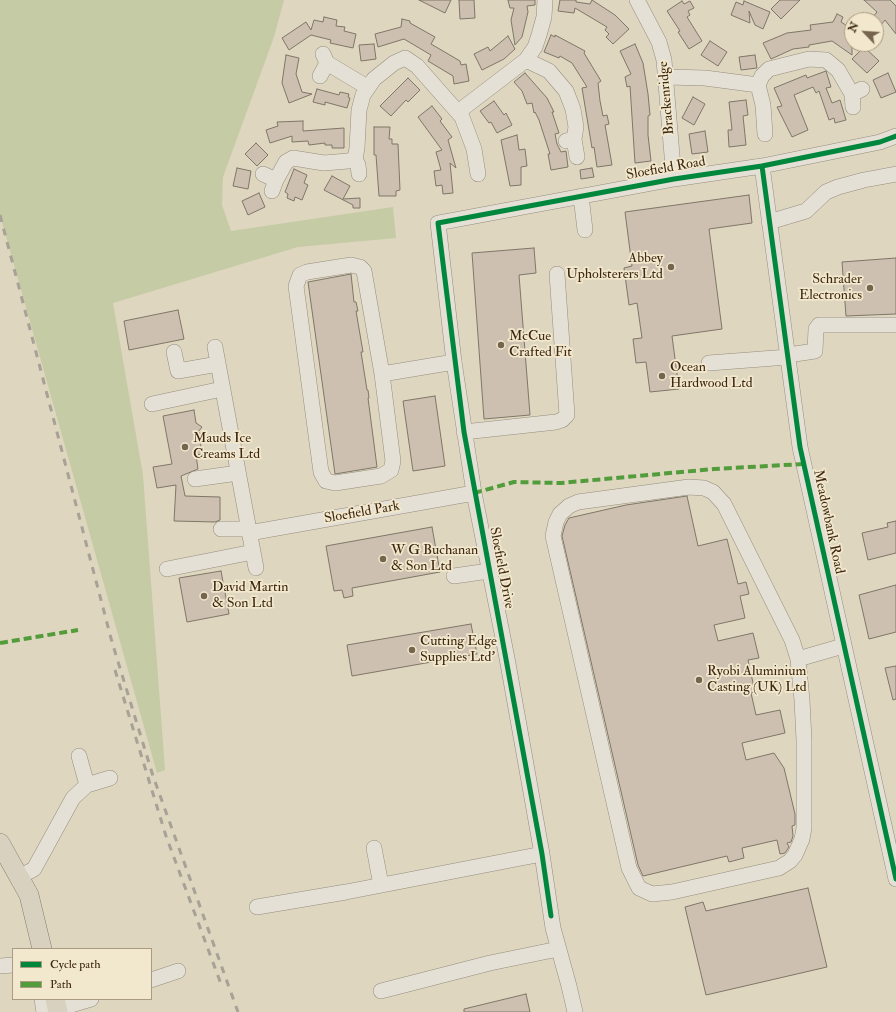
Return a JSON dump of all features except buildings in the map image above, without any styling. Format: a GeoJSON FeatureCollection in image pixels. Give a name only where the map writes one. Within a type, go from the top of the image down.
{"type":"FeatureCollection","features":[{"type":"Feature","properties":{"kind":"main road"},"geometry":{"type":"LineString","coordinates":[[0,843],[29,895],[42,948]]}},
{"type":"Feature","properties":{"kind":"street"},"geometry":{"type":"LineString","coordinates":[[458,112],[526,60],[535,47],[539,35],[545,0]]}},
{"type":"Feature","properties":{"kind":"street","name":"Brackenridge"},"geometry":{"type":"LineString","coordinates":[[637,0],[659,42],[667,77],[674,179]]}},
{"type":"Feature","properties":{"kind":"street"},"geometry":{"type":"LineString","coordinates":[[359,174],[358,165],[355,159],[359,110],[367,87],[394,63],[405,58],[417,66],[458,112],[470,136],[478,175]]}},
{"type":"Feature","properties":{"kind":"street"},"geometry":{"type":"LineString","coordinates":[[765,137],[763,105],[758,85],[762,76],[774,67],[820,58],[829,61],[836,67],[856,97]]}},
{"type":"Feature","properties":{"kind":"street"},"geometry":{"type":"LineString","coordinates":[[526,60],[549,71],[566,91],[573,109],[576,127],[570,140],[577,157]]}},
{"type":"Feature","properties":{"kind":"street"},"geometry":{"type":"LineString","coordinates":[[323,64],[367,87]]}},
{"type":"Feature","properties":{"kind":"street"},"geometry":{"type":"LineString","coordinates":[[667,77],[705,78],[758,85]]}},
{"type":"Feature","properties":{"kind":"street","name":"Sloefield Road"},"geometry":{"type":"LineString","coordinates":[[438,223],[674,179],[762,166],[880,142],[896,136]]}},
{"type":"Feature","properties":{"kind":"street"},"geometry":{"type":"LineString","coordinates":[[271,182],[286,162],[293,158],[324,163],[355,159]]}},
{"type":"Feature","properties":{"kind":"street","name":"Meadowbank Road"},"geometry":{"type":"LineString","coordinates":[[762,166],[800,447],[843,646],[895,870]]}},
{"type":"Feature","properties":{"kind":"street"},"geometry":{"type":"LineString","coordinates":[[770,222],[806,210],[826,192],[838,187],[896,174]]}},
{"type":"Feature","properties":{"kind":"street"},"geometry":{"type":"LineString","coordinates":[[581,196],[585,230]]}},
{"type":"Feature","properties":{"kind":"street","name":"Sloefield Drive"},"geometry":{"type":"LineString","coordinates":[[438,223],[454,362],[474,493],[507,658],[542,854],[551,916],[558,949],[575,1012]]}},
{"type":"Feature","properties":{"kind":"street"},"geometry":{"type":"LineString","coordinates":[[351,265],[360,267],[364,271],[382,374],[393,461],[391,470],[387,475],[381,476],[335,483],[326,480],[321,472],[296,286],[300,275],[307,272],[351,265]]}},
{"type":"Feature","properties":{"kind":"street"},"geometry":{"type":"LineString","coordinates":[[464,432],[556,422],[562,420],[567,415],[557,274]]}},
{"type":"Feature","properties":{"kind":"street"},"geometry":{"type":"LineString","coordinates":[[709,363],[788,356],[816,351],[816,329],[819,325],[896,325]]}},
{"type":"Feature","properties":{"kind":"street"},"geometry":{"type":"LineString","coordinates":[[214,347],[256,568]]}},
{"type":"Feature","properties":{"kind":"street"},"geometry":{"type":"LineString","coordinates":[[174,352],[178,371],[218,364]]}},
{"type":"Feature","properties":{"kind":"street"},"geometry":{"type":"LineString","coordinates":[[382,374],[454,362]]}},
{"type":"Feature","properties":{"kind":"street"},"geometry":{"type":"LineString","coordinates":[[152,404],[222,389]]}},
{"type":"Feature","properties":{"kind":"street"},"geometry":{"type":"LineString","coordinates":[[196,479],[238,473]]}},
{"type":"Feature","properties":{"kind":"street"},"geometry":{"type":"LineString","coordinates":[[689,487],[704,488],[712,492],[727,509],[783,619],[798,659],[804,740],[804,828],[802,839],[795,855],[790,861],[779,868],[662,894],[652,894],[641,890],[632,877],[627,858],[554,546],[554,527],[560,514],[569,506],[582,500],[689,487]]}},
{"type":"Feature","properties":{"kind":"street","name":"Sloefield Park"},"geometry":{"type":"LineString","coordinates":[[221,529],[249,531],[474,493]]}},
{"type":"Feature","properties":{"kind":"street"},"geometry":{"type":"LineString","coordinates":[[166,569],[253,552]]}},
{"type":"Feature","properties":{"kind":"street"},"geometry":{"type":"LineString","coordinates":[[454,576],[489,571]]}},
{"type":"Feature","properties":{"kind":"street"},"geometry":{"type":"LineString","coordinates":[[798,659],[843,646]]}},
{"type":"Feature","properties":{"kind":"street"},"geometry":{"type":"LineString","coordinates":[[79,756],[87,785]]}},
{"type":"Feature","properties":{"kind":"street"},"geometry":{"type":"LineString","coordinates":[[19,877],[34,869],[73,798],[87,785],[110,778]]}},
{"type":"Feature","properties":{"kind":"street"},"geometry":{"type":"LineString","coordinates":[[374,848],[381,885]]}},
{"type":"Feature","properties":{"kind":"street"},"geometry":{"type":"LineString","coordinates":[[257,907],[542,854]]}},
{"type":"Feature","properties":{"kind":"street"},"geometry":{"type":"LineString","coordinates":[[381,991],[490,963],[558,949]]}},
{"type":"Feature","properties":{"kind":"street"},"geometry":{"type":"LineString","coordinates":[[0,966],[12,965]]}},
{"type":"Feature","properties":{"kind":"street"},"geometry":{"type":"LineString","coordinates":[[152,980],[178,971]]}},
{"type":"Feature","properties":{"kind":"street"},"geometry":{"type":"LineString","coordinates":[[43,1000],[54,1008],[87,1000]]}},
{"type":"Feature","properties":{"kind":"green space"},"geometry":{"type":"Polygon","coordinates":[[[0,0],[284,0],[274,37],[223,177],[222,205],[231,231],[393,207],[396,238],[298,247],[113,303],[143,475],[165,770],[157,773],[0,215],[0,0]]]}},
{"type":"Feature","properties":{"kind":"railway"},"geometry":{"type":"LineString","coordinates":[[0,215],[112,642],[153,776],[238,1012]]}},
{"type":"Feature","properties":{"kind":"railway"},"geometry":{"type":"LineString","coordinates":[[115,670],[166,836],[221,984]]}},
{"type":"Feature","properties":{"kind":"marked path"},"geometry":{"type":"LineString","coordinates":[[474,493],[514,482],[561,483],[714,469],[803,464]]}},
{"type":"Feature","properties":{"kind":"marked path"},"geometry":{"type":"LineString","coordinates":[[0,643],[78,630]]}},
{"type":"Feature","properties":{"kind":"cycle path"},"geometry":{"type":"LineString","coordinates":[[551,916],[542,854],[464,432],[438,223],[674,179],[762,166],[880,142],[896,136]]}},
{"type":"Feature","properties":{"kind":"cycle path"},"geometry":{"type":"LineString","coordinates":[[762,166],[800,447],[896,879]]}},
{"type":"Feature","properties":{"kind":"place","name":"Abbey Upholsterers Ltd"},"geometry":{"type":"Point","coordinates":[671,267]}},
{"type":"Feature","properties":{"kind":"place","name":"Schrader Electronics"},"geometry":{"type":"Point","coordinates":[870,288]}},
{"type":"Feature","properties":{"kind":"place","name":"McCue Crafted Fit"},"geometry":{"type":"Point","coordinates":[501,345]}},
{"type":"Feature","properties":{"kind":"place","name":"Ocean Hardwood Ltd"},"geometry":{"type":"Point","coordinates":[662,376]}},
{"type":"Feature","properties":{"kind":"place","name":"Mauds Ice Creams Ltd"},"geometry":{"type":"Point","coordinates":[185,447]}},
{"type":"Feature","properties":{"kind":"place","name":"W G Buchanan & Son Ltd"},"geometry":{"type":"Point","coordinates":[383,559]}},
{"type":"Feature","properties":{"kind":"place","name":"David Martin & Son Ltd"},"geometry":{"type":"Point","coordinates":[204,596]}},
{"type":"Feature","properties":{"kind":"place","name":"Cutting Edge Supplies Ltd'"},"geometry":{"type":"Point","coordinates":[412,650]}},
{"type":"Feature","properties":{"kind":"place","name":"Ryobi Aluminium Casting (UK) Ltd"},"geometry":{"type":"Point","coordinates":[699,680]}}]}
